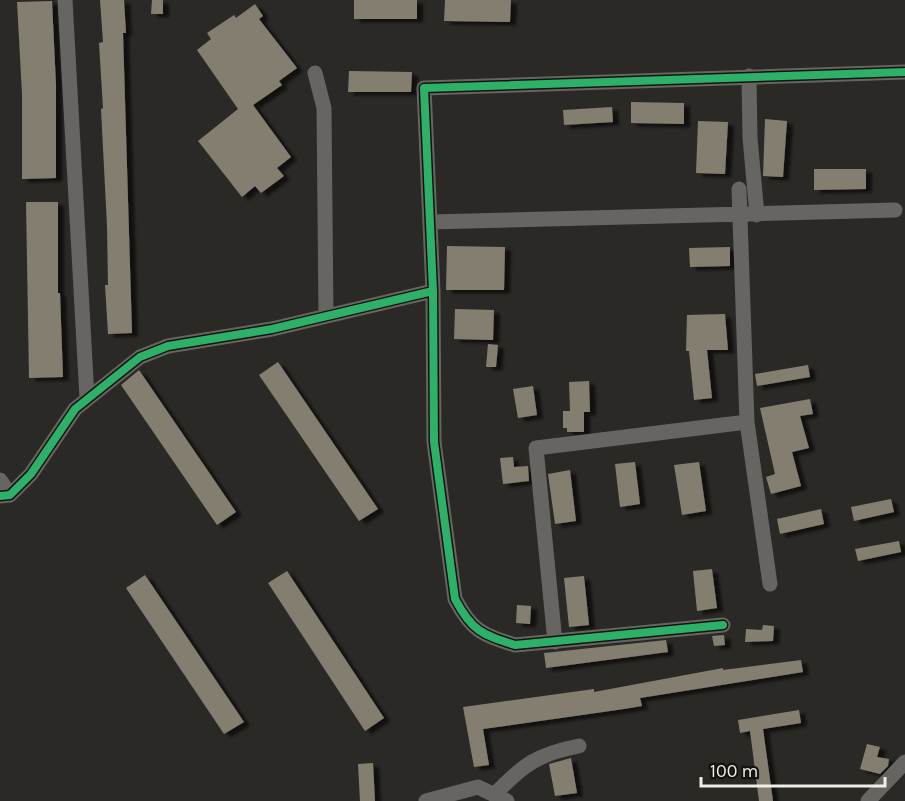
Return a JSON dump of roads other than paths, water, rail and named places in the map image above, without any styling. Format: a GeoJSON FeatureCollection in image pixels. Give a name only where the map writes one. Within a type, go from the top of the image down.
{"type":"FeatureCollection","features":[{"type":"Feature","properties":{"kind":"street"},"geometry":{"type":"LineString","coordinates":[[65,0],[87,398]]}},
{"type":"Feature","properties":{"kind":"street"},"geometry":{"type":"LineString","coordinates":[[723,625],[515,645],[487,635],[467,622],[455,599],[434,441],[433,291],[424,88],[905,72]]}},
{"type":"Feature","properties":{"kind":"street"},"geometry":{"type":"LineString","coordinates":[[315,73],[324,108],[326,316]]}},
{"type":"Feature","properties":{"kind":"street"},"geometry":{"type":"LineString","coordinates":[[749,76],[750,138],[757,215]]}},
{"type":"Feature","properties":{"kind":"street"},"geometry":{"type":"LineString","coordinates":[[739,189],[747,423],[770,584]]}},
{"type":"Feature","properties":{"kind":"street"},"geometry":{"type":"LineString","coordinates":[[430,222],[895,210]]}},
{"type":"Feature","properties":{"kind":"street"},"geometry":{"type":"LineString","coordinates":[[0,480],[5,496],[31,474],[75,409],[140,357],[168,346],[326,316],[433,291]]}},
{"type":"Feature","properties":{"kind":"street"},"geometry":{"type":"LineString","coordinates":[[555,642],[537,448],[747,423]]}},
{"type":"Feature","properties":{"kind":"street"},"geometry":{"type":"LineString","coordinates":[[426,801],[478,787],[501,798],[532,760],[550,752],[579,746]]}},
{"type":"Feature","properties":{"kind":"street"},"geometry":{"type":"LineString","coordinates":[[868,801],[905,762]]}}]}
